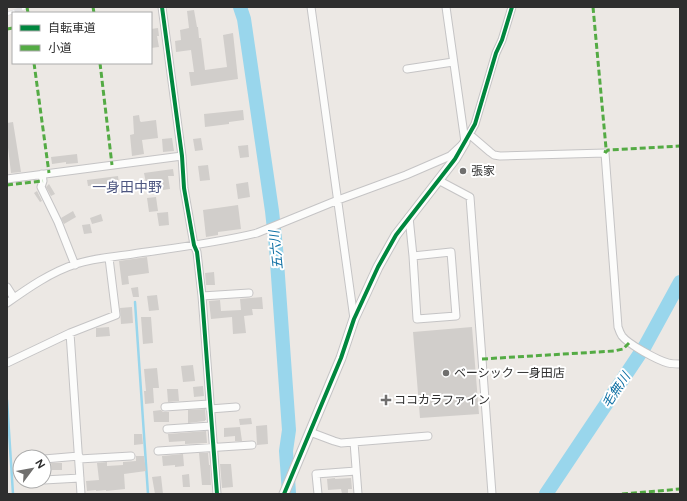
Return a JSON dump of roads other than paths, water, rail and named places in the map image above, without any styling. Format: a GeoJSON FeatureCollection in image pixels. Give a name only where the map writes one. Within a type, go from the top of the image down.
{"type":"FeatureCollection","features":[{"type":"Feature","properties":{"kind":"street"},"geometry":{"type":"LineString","coordinates":[[162,7],[182,156],[184,188],[194,245],[197,252],[202,296],[217,494]]}},
{"type":"Feature","properties":{"kind":"street"},"geometry":{"type":"LineString","coordinates":[[311,7],[354,319]]}},
{"type":"Feature","properties":{"kind":"street"},"geometry":{"type":"LineString","coordinates":[[446,7],[453,62],[467,138],[494,155],[500,156],[605,153],[618,327],[622,336],[629,343],[659,360],[668,363],[680,364]]}},
{"type":"Feature","properties":{"kind":"street"},"geometry":{"type":"LineString","coordinates":[[284,494],[341,358],[354,319],[384,256],[396,235],[438,180],[475,124],[496,53],[502,40],[512,7]]}},
{"type":"Feature","properties":{"kind":"street"},"geometry":{"type":"LineString","coordinates":[[408,69],[453,62]]}},
{"type":"Feature","properties":{"kind":"street"},"geometry":{"type":"LineString","coordinates":[[7,178],[182,156]]}},
{"type":"Feature","properties":{"kind":"street"},"geometry":{"type":"LineString","coordinates":[[7,303],[44,279],[75,264],[91,260],[194,245],[257,233],[338,200],[453,157]]}},
{"type":"Feature","properties":{"kind":"street"},"geometry":{"type":"LineString","coordinates":[[42,174],[43,181],[41,187],[58,222],[75,264]]}},
{"type":"Feature","properties":{"kind":"street"},"geometry":{"type":"LineString","coordinates":[[438,180],[470,197],[492,494]]}},
{"type":"Feature","properties":{"kind":"street"},"geometry":{"type":"LineString","coordinates":[[410,217],[417,319],[456,316],[451,252],[413,256]]}},
{"type":"Feature","properties":{"kind":"street"},"geometry":{"type":"LineString","coordinates":[[7,363],[70,333],[116,315],[110,258]]}},
{"type":"Feature","properties":{"kind":"street"},"geometry":{"type":"LineString","coordinates":[[7,287],[14,298]]}},
{"type":"Feature","properties":{"kind":"street"},"geometry":{"type":"LineString","coordinates":[[202,296],[249,293]]}},
{"type":"Feature","properties":{"kind":"street"},"geometry":{"type":"LineString","coordinates":[[70,333],[81,494]]}},
{"type":"Feature","properties":{"kind":"street"},"geometry":{"type":"LineString","coordinates":[[165,407],[236,407]]}},
{"type":"Feature","properties":{"kind":"street"},"geometry":{"type":"LineString","coordinates":[[167,429],[212,426]]}},
{"type":"Feature","properties":{"kind":"street"},"geometry":{"type":"LineString","coordinates":[[310,432],[334,442],[342,443],[428,436]]}},
{"type":"Feature","properties":{"kind":"street"},"geometry":{"type":"LineString","coordinates":[[354,442],[358,494]]}},
{"type":"Feature","properties":{"kind":"street"},"geometry":{"type":"LineString","coordinates":[[158,451],[252,445]]}},
{"type":"Feature","properties":{"kind":"street"},"geometry":{"type":"LineString","coordinates":[[52,459],[131,456]]}},
{"type":"Feature","properties":{"kind":"street"},"geometry":{"type":"LineString","coordinates":[[318,494],[316,474],[356,471]]}},
{"type":"Feature","properties":{"kind":"street"},"geometry":{"type":"LineString","coordinates":[[52,480],[80,478]]}},
{"type":"Feature","properties":{"kind":"waterway","name":"五六川"},"geometry":{"type":"LineString","coordinates":[[240,7],[244,19],[276,248],[289,430],[286,451],[289,493]]}},
{"type":"Feature","properties":{"kind":"waterway","name":"毛無川"},"geometry":{"type":"LineString","coordinates":[[546,494],[645,346],[680,282]]}},
{"type":"Feature","properties":{"kind":"waterway"},"geometry":{"type":"LineString","coordinates":[[135,302],[148,494]]}},
{"type":"Feature","properties":{"kind":"waterway"},"geometry":{"type":"LineString","coordinates":[[7,400],[13,494]]}},
{"type":"Feature","properties":{"kind":"railway"},"geometry":{"type":"LineString","coordinates":[[13,12],[27,7]]}},
{"type":"Feature","properties":{"kind":"railway"},"geometry":{"type":"LineString","coordinates":[[7,14],[12,12]]}},
{"type":"Feature","properties":{"kind":"place","name":"張家"},"geometry":{"type":"Point","coordinates":[463,171]}},
{"type":"Feature","properties":{"kind":"place","name":"ベーシック 一身田店"},"geometry":{"type":"Point","coordinates":[446,373]}},
{"type":"Feature","properties":{"kind":"place","name":"ココカラファイン"},"geometry":{"type":"Point","coordinates":[386,400]}},
{"type":"Feature","properties":{"kind":"district","name":"一身田中野"},"geometry":{"type":"Point","coordinates":[127,187]}}]}
